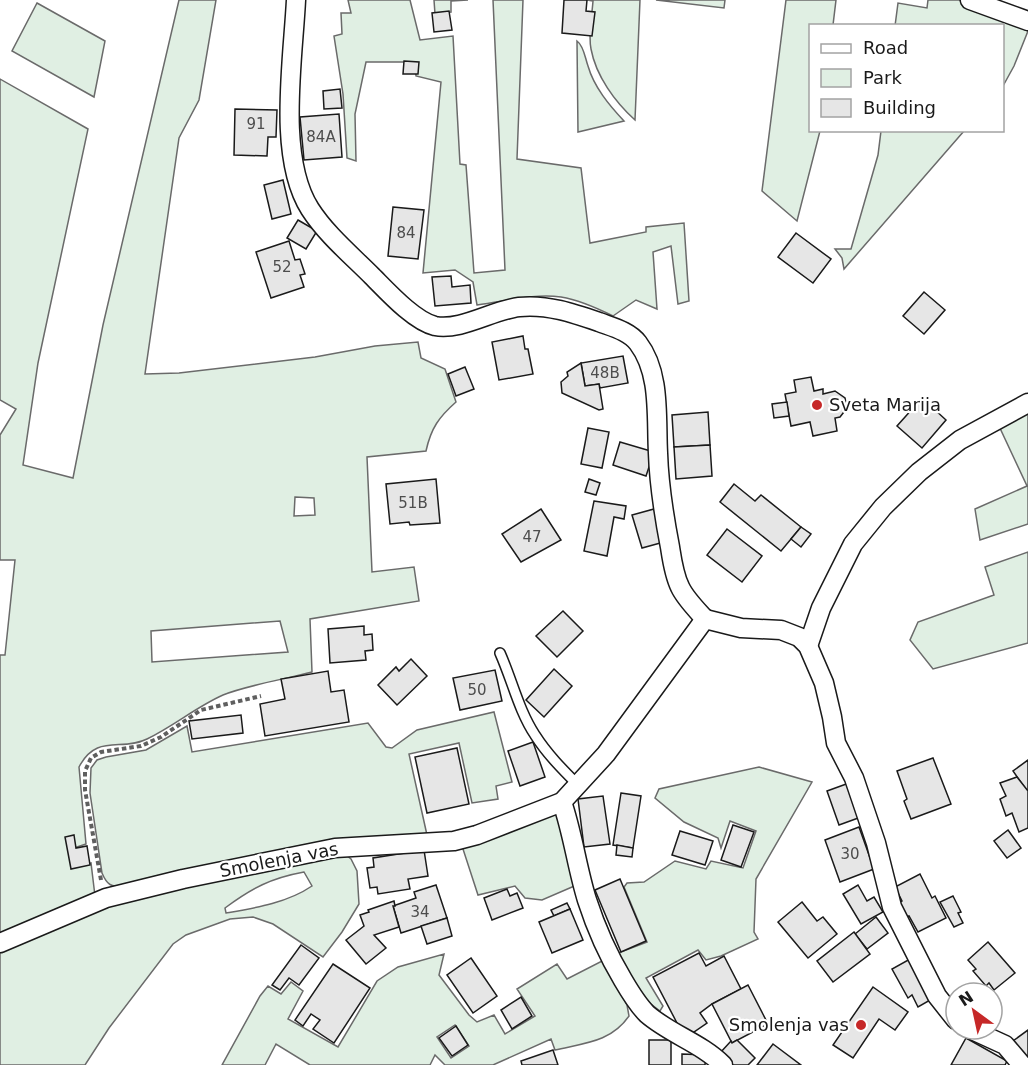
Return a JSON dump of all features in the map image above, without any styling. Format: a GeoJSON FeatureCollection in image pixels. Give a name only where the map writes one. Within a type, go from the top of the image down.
{"type":"FeatureCollection","features":[{"type":"Feature","properties":{"kind":"street"},"geometry":{"type":"LineString","coordinates":[[296,0],[289,135],[295,173],[310,209],[338,242],[390,294],[419,318],[435,326],[453,326],[518,308],[541,307],[566,311],[611,326],[637,341],[646,357],[655,390],[662,503],[679,586],[705,619],[741,628],[781,630],[799,637],[808,646],[824,683],[836,743],[854,778],[876,843],[892,907],[944,1004]]}},
{"type":"Feature","properties":{"kind":"street"},"geometry":{"type":"LineString","coordinates":[[970,0],[1028,21]]}},
{"type":"Feature","properties":{"kind":"street"},"geometry":{"type":"LineString","coordinates":[[808,646],[821,608],[853,544],[883,507],[920,472],[960,440],[1028,403]]}},
{"type":"Feature","properties":{"kind":"street","name":"Smolenja vas"},"geometry":{"type":"LineString","coordinates":[[0,943],[106,898],[183,879],[335,848],[454,841],[487,831],[562,802],[606,754],[705,619]]}},
{"type":"Feature","properties":{"kind":"street"},"geometry":{"type":"LineString","coordinates":[[562,802],[569,822],[587,900],[604,945],[643,1017],[696,1045],[723,1065]]}},
{"type":"Feature","properties":{"kind":"street"},"geometry":{"type":"LineString","coordinates":[[996,1041],[1005,1045],[1022,1065]]}},
{"type":"Feature","properties":{"kind":"lane"},"geometry":{"type":"LineString","coordinates":[[500,653],[535,735],[562,770],[579,785]]}},
{"type":"Feature","properties":{"kind":"path"},"geometry":{"type":"LineString","coordinates":[[106,898],[100,877],[85,790],[85,771],[91,758],[101,752],[141,746],[161,737],[201,710],[261,696]]}},
{"type":"Feature","properties":{"kind":"green space"},"geometry":{"type":"Polygon","coordinates":[[[179,0],[216,0],[199,100],[179,138],[145,374],[179,373],[418,342],[421,358],[445,369],[456,402],[436,424],[426,451],[367,457],[372,572],[414,567],[419,601],[310,619],[312,672],[233,691],[213,700],[147,739],[137,743],[110,745],[94,750],[79,767],[86,844],[71,849],[76,867],[91,863],[95,896],[0,939],[0,655],[5,655],[15,560],[0,560],[0,435],[16,409],[0,400],[0,79],[88,129],[38,363],[23,465],[73,478],[103,325],[179,0]],[[295,497],[294,516],[315,515],[314,498],[295,497]],[[280,621],[151,631],[152,662],[288,652],[280,621]]]}},
{"type":"Feature","properties":{"kind":"green space"},"geometry":{"type":"Polygon","coordinates":[[[348,0],[410,0],[420,40],[453,36],[460,164],[466,165],[474,273],[505,270],[493,0],[523,0],[517,159],[581,168],[590,243],[646,232],[646,227],[684,223],[689,301],[678,304],[671,246],[653,252],[657,309],[636,300],[613,316],[581,302],[550,296],[477,305],[473,282],[455,270],[423,273],[441,82],[416,76],[415,62],[366,62],[355,114],[356,161],[347,158],[343,94],[334,36],[342,34],[341,13],[351,13],[348,0]]]}},
{"type":"Feature","properties":{"kind":"green space"},"geometry":{"type":"Polygon","coordinates":[[[434,0],[468,0],[451,1],[451,12],[435,14],[434,0]]]}},
{"type":"Feature","properties":{"kind":"green space"},"geometry":{"type":"Polygon","coordinates":[[[587,0],[640,0],[635,120],[614,97],[597,69],[590,43],[593,1],[587,0]]]}},
{"type":"Feature","properties":{"kind":"green space"},"geometry":{"type":"Polygon","coordinates":[[[656,0],[725,0],[724,8],[656,0]]]}},
{"type":"Feature","properties":{"kind":"green space"},"geometry":{"type":"Polygon","coordinates":[[[786,0],[836,0],[833,24],[809,24],[809,132],[820,132],[797,221],[762,191],[786,0]]]}},
{"type":"Feature","properties":{"kind":"green space"},"geometry":{"type":"Polygon","coordinates":[[[928,0],[959,0],[1028,31],[1004,84],[1004,24],[895,24],[898,3],[927,8],[928,0]]]}},
{"type":"Feature","properties":{"kind":"green space"},"geometry":{"type":"Polygon","coordinates":[[[37,3],[105,41],[94,97],[12,51],[37,3]]]}},
{"type":"Feature","properties":{"kind":"green space"},"geometry":{"type":"Polygon","coordinates":[[[577,41],[583,49],[598,88],[624,121],[578,132],[577,41]]]}},
{"type":"Feature","properties":{"kind":"green space"},"geometry":{"type":"Polygon","coordinates":[[[881,132],[963,132],[844,269],[842,258],[835,249],[851,249],[878,155],[881,132]]]}},
{"type":"Feature","properties":{"kind":"green space"},"geometry":{"type":"Polygon","coordinates":[[[1028,410],[1028,524],[980,540],[975,509],[1027,486],[999,426],[1028,410]]]}},
{"type":"Feature","properties":{"kind":"green space"},"geometry":{"type":"Polygon","coordinates":[[[1028,552],[1028,643],[933,669],[910,640],[918,622],[994,595],[985,567],[1028,552]]]}},
{"type":"Feature","properties":{"kind":"green space"},"geometry":{"type":"Polygon","coordinates":[[[494,712],[512,782],[496,786],[498,799],[472,803],[459,743],[409,754],[427,835],[124,887],[110,885],[102,873],[90,793],[91,768],[97,760],[146,750],[187,726],[192,752],[368,723],[386,747],[392,748],[417,730],[494,712]]]}},
{"type":"Feature","properties":{"kind":"green space"},"geometry":{"type":"Polygon","coordinates":[[[759,767],[812,782],[756,879],[754,932],[758,939],[721,956],[706,960],[698,950],[646,978],[663,1006],[660,1011],[646,1000],[625,974],[594,895],[618,953],[647,942],[624,887],[627,883],[644,882],[675,861],[706,869],[711,861],[743,868],[756,831],[730,821],[721,848],[718,838],[684,822],[655,798],[659,789],[759,767]]]}},
{"type":"Feature","properties":{"kind":"green space"},"geometry":{"type":"Polygon","coordinates":[[[549,814],[555,814],[563,820],[579,884],[542,900],[525,898],[515,886],[478,895],[462,846],[549,814]]]}},
{"type":"Feature","properties":{"kind":"green space"},"geometry":{"type":"Polygon","coordinates":[[[341,851],[351,859],[357,871],[359,904],[323,957],[273,924],[253,917],[230,919],[186,935],[173,944],[109,1028],[85,1065],[0,1065],[0,950],[120,900],[341,851]],[[304,872],[282,877],[244,895],[225,908],[226,913],[281,901],[312,886],[304,872]]]}},
{"type":"Feature","properties":{"kind":"green space"},"geometry":{"type":"Polygon","coordinates":[[[444,954],[439,975],[469,1015],[477,1022],[494,1015],[505,1034],[535,1016],[517,989],[557,964],[567,979],[604,960],[627,1005],[629,1016],[614,1031],[596,1040],[555,1050],[551,1039],[493,1065],[445,1065],[435,1055],[430,1065],[310,1065],[276,1044],[265,1065],[222,1065],[260,996],[268,986],[281,994],[291,982],[303,991],[288,1019],[338,1047],[377,981],[398,967],[444,954]],[[455,1025],[437,1037],[451,1058],[469,1046],[455,1025]]]}},
{"type":"Feature","properties":{"kind":"building"},"geometry":{"type":"Polygon","coordinates":[[[564,0],[587,0],[586,11],[595,12],[592,36],[562,33],[564,0]]]}},
{"type":"Feature","properties":{"kind":"building"},"geometry":{"type":"Polygon","coordinates":[[[449,11],[452,30],[434,32],[432,13],[449,11]]]}},
{"type":"Feature","properties":{"kind":"building"},"geometry":{"type":"Polygon","coordinates":[[[404,61],[419,62],[418,74],[403,74],[404,61]]]}},
{"type":"Feature","properties":{"kind":"building"},"geometry":{"type":"Polygon","coordinates":[[[340,89],[342,108],[324,109],[323,91],[340,89]]]}},
{"type":"Feature","properties":{"kind":"building"},"geometry":{"type":"Polygon","coordinates":[[[235,109],[277,110],[276,137],[268,137],[267,156],[234,155],[235,109]]]}},
{"type":"Feature","properties":{"kind":"building"},"geometry":{"type":"Polygon","coordinates":[[[339,114],[342,157],[304,160],[300,117],[339,114]]]}},
{"type":"Feature","properties":{"kind":"building"},"geometry":{"type":"Polygon","coordinates":[[[283,180],[291,214],[272,219],[264,185],[283,180]]]}},
{"type":"Feature","properties":{"kind":"building"},"geometry":{"type":"Polygon","coordinates":[[[393,207],[424,210],[418,259],[388,256],[393,207]]]}},
{"type":"Feature","properties":{"kind":"building"},"geometry":{"type":"Polygon","coordinates":[[[298,220],[317,231],[306,249],[287,238],[298,220]]]}},
{"type":"Feature","properties":{"kind":"building"},"geometry":{"type":"Polygon","coordinates":[[[796,233],[831,259],[813,283],[778,257],[796,233]]]}},
{"type":"Feature","properties":{"kind":"building"},"geometry":{"type":"Polygon","coordinates":[[[289,241],[295,260],[300,259],[305,274],[300,275],[304,287],[271,298],[256,252],[289,241]]]}},
{"type":"Feature","properties":{"kind":"building"},"geometry":{"type":"Polygon","coordinates":[[[451,276],[452,287],[470,285],[471,303],[435,306],[432,277],[451,276]]]}},
{"type":"Feature","properties":{"kind":"building"},"geometry":{"type":"Polygon","coordinates":[[[924,292],[945,310],[924,334],[903,316],[924,292]]]}},
{"type":"Feature","properties":{"kind":"building"},"geometry":{"type":"Polygon","coordinates":[[[523,336],[533,374],[499,380],[492,342],[523,336]]]}},
{"type":"Feature","properties":{"kind":"building"},"geometry":{"type":"Polygon","coordinates":[[[623,356],[628,383],[600,388],[599,384],[585,386],[581,363],[623,356]]]}},
{"type":"Feature","properties":{"kind":"building"},"geometry":{"type":"Polygon","coordinates":[[[581,363],[585,386],[599,384],[603,409],[599,410],[562,393],[561,382],[568,376],[567,372],[581,363]]]}},
{"type":"Feature","properties":{"kind":"building"},"geometry":{"type":"Polygon","coordinates":[[[465,367],[474,389],[456,396],[448,374],[465,367]]]}},
{"type":"Feature","properties":{"kind":"building","name":"Sveta Marija"},"geometry":{"type":"Polygon","coordinates":[[[811,377],[814,391],[823,389],[823,394],[835,391],[845,398],[847,408],[840,417],[835,418],[837,431],[813,436],[810,422],[791,426],[785,394],[796,392],[794,380],[811,377]]]}},
{"type":"Feature","properties":{"kind":"building"},"geometry":{"type":"Polygon","coordinates":[[[922,398],[946,420],[922,448],[897,426],[922,398]]]}},
{"type":"Feature","properties":{"kind":"building"},"geometry":{"type":"Polygon","coordinates":[[[787,402],[789,416],[774,418],[772,404],[787,402]]]}},
{"type":"Feature","properties":{"kind":"building"},"geometry":{"type":"Polygon","coordinates":[[[708,412],[710,445],[674,447],[672,415],[708,412]]]}},
{"type":"Feature","properties":{"kind":"building"},"geometry":{"type":"Polygon","coordinates":[[[588,428],[609,432],[602,468],[581,464],[588,428]]]}},
{"type":"Feature","properties":{"kind":"building"},"geometry":{"type":"Polygon","coordinates":[[[620,442],[654,452],[646,476],[613,465],[620,442]]]}},
{"type":"Feature","properties":{"kind":"building"},"geometry":{"type":"Polygon","coordinates":[[[710,445],[712,476],[676,479],[674,447],[710,445]]]}},
{"type":"Feature","properties":{"kind":"building"},"geometry":{"type":"Polygon","coordinates":[[[436,479],[440,523],[390,524],[386,484],[436,479]]]}},
{"type":"Feature","properties":{"kind":"building"},"geometry":{"type":"Polygon","coordinates":[[[589,479],[600,483],[596,495],[585,492],[589,479]]]}},
{"type":"Feature","properties":{"kind":"building"},"geometry":{"type":"Polygon","coordinates":[[[734,484],[755,501],[761,495],[801,527],[781,551],[720,502],[734,484]]]}},
{"type":"Feature","properties":{"kind":"building"},"geometry":{"type":"Polygon","coordinates":[[[594,501],[626,506],[624,519],[614,517],[607,556],[584,551],[594,501]]]}},
{"type":"Feature","properties":{"kind":"building"},"geometry":{"type":"Polygon","coordinates":[[[541,509],[561,540],[521,562],[502,534],[541,509]]]}},
{"type":"Feature","properties":{"kind":"building"},"geometry":{"type":"Polygon","coordinates":[[[654,509],[664,542],[642,548],[632,515],[654,509]]]}},
{"type":"Feature","properties":{"kind":"building"},"geometry":{"type":"Polygon","coordinates":[[[801,527],[811,534],[801,547],[791,539],[801,527]]]}},
{"type":"Feature","properties":{"kind":"building"},"geometry":{"type":"Polygon","coordinates":[[[727,529],[762,556],[742,582],[707,555],[727,529]]]}},
{"type":"Feature","properties":{"kind":"building"},"geometry":{"type":"Polygon","coordinates":[[[563,611],[583,631],[557,657],[536,636],[563,611]]]}},
{"type":"Feature","properties":{"kind":"building"},"geometry":{"type":"Polygon","coordinates":[[[364,626],[364,635],[372,634],[373,650],[365,651],[366,660],[330,663],[328,629],[364,626]]]}},
{"type":"Feature","properties":{"kind":"building"},"geometry":{"type":"Polygon","coordinates":[[[411,659],[427,676],[397,705],[378,685],[396,667],[399,671],[411,659]]]}},
{"type":"Feature","properties":{"kind":"building"},"geometry":{"type":"Polygon","coordinates":[[[554,669],[572,686],[544,717],[526,700],[554,669]]]}},
{"type":"Feature","properties":{"kind":"building"},"geometry":{"type":"Polygon","coordinates":[[[495,670],[502,701],[460,710],[453,678],[495,670]]]}},
{"type":"Feature","properties":{"kind":"building"},"geometry":{"type":"Polygon","coordinates":[[[328,671],[331,692],[344,690],[349,722],[265,736],[260,704],[285,699],[281,679],[328,671]]]}},
{"type":"Feature","properties":{"kind":"building"},"geometry":{"type":"Polygon","coordinates":[[[241,715],[243,733],[192,739],[189,721],[241,715]]]}},
{"type":"Feature","properties":{"kind":"building"},"geometry":{"type":"Polygon","coordinates":[[[533,742],[545,777],[520,786],[508,751],[533,742]]]}},
{"type":"Feature","properties":{"kind":"building"},"geometry":{"type":"Polygon","coordinates":[[[457,748],[469,804],[427,813],[415,757],[457,748]]]}},
{"type":"Feature","properties":{"kind":"building"},"geometry":{"type":"Polygon","coordinates":[[[933,758],[951,804],[911,819],[897,771],[933,758]]]}},
{"type":"Feature","properties":{"kind":"building"},"geometry":{"type":"Polygon","coordinates":[[[1028,760],[1028,791],[1027,791],[1013,771],[1028,760]]]}},
{"type":"Feature","properties":{"kind":"building"},"geometry":{"type":"Polygon","coordinates":[[[1017,777],[1028,791],[1028,828],[1019,832],[1012,813],[1006,816],[1000,799],[1006,796],[1000,783],[1017,777]]]}},
{"type":"Feature","properties":{"kind":"building"},"geometry":{"type":"Polygon","coordinates":[[[849,783],[861,817],[839,825],[827,791],[849,783]]]}},
{"type":"Feature","properties":{"kind":"building"},"geometry":{"type":"Polygon","coordinates":[[[621,793],[641,796],[633,848],[613,845],[621,793]]]}},
{"type":"Feature","properties":{"kind":"building"},"geometry":{"type":"Polygon","coordinates":[[[603,796],[610,844],[584,847],[578,799],[603,796]]]}},
{"type":"Feature","properties":{"kind":"building"},"geometry":{"type":"Polygon","coordinates":[[[733,825],[754,832],[741,867],[721,860],[733,825]]]}},
{"type":"Feature","properties":{"kind":"building"},"geometry":{"type":"Polygon","coordinates":[[[859,827],[874,869],[840,882],[825,840],[859,827]]]}},
{"type":"Feature","properties":{"kind":"building"},"geometry":{"type":"Polygon","coordinates":[[[1008,830],[1021,848],[1007,858],[994,841],[1008,830]]]}},
{"type":"Feature","properties":{"kind":"building"},"geometry":{"type":"Polygon","coordinates":[[[680,831],[713,841],[705,865],[672,855],[680,831]]]}},
{"type":"Feature","properties":{"kind":"building"},"geometry":{"type":"Polygon","coordinates":[[[74,835],[76,848],[87,846],[90,865],[71,869],[65,837],[74,835]]]}},
{"type":"Feature","properties":{"kind":"building"},"geometry":{"type":"Polygon","coordinates":[[[617,845],[633,848],[632,857],[616,855],[617,845]]]}},
{"type":"Feature","properties":{"kind":"building"},"geometry":{"type":"Polygon","coordinates":[[[424,850],[428,876],[408,879],[410,889],[378,894],[377,887],[370,888],[367,868],[374,867],[373,858],[424,850]]]}},
{"type":"Feature","properties":{"kind":"building"},"geometry":{"type":"Polygon","coordinates":[[[920,874],[932,898],[935,896],[946,918],[918,932],[909,916],[906,917],[895,887],[920,874]]]}},
{"type":"Feature","properties":{"kind":"building"},"geometry":{"type":"Polygon","coordinates":[[[620,879],[646,941],[621,952],[595,890],[620,879]]]}},
{"type":"Feature","properties":{"kind":"building"},"geometry":{"type":"Polygon","coordinates":[[[436,885],[447,918],[401,933],[393,906],[416,898],[414,892],[436,885]]]}},
{"type":"Feature","properties":{"kind":"building"},"geometry":{"type":"Polygon","coordinates":[[[858,885],[867,901],[874,897],[883,912],[861,924],[843,894],[858,885]]]}},
{"type":"Feature","properties":{"kind":"building"},"geometry":{"type":"Polygon","coordinates":[[[507,889],[510,896],[517,893],[523,908],[492,920],[484,898],[507,889]]]}},
{"type":"Feature","properties":{"kind":"building"},"geometry":{"type":"Polygon","coordinates":[[[953,896],[961,912],[958,913],[963,923],[954,927],[940,902],[953,896]]]}},
{"type":"Feature","properties":{"kind":"building"},"geometry":{"type":"Polygon","coordinates":[[[394,901],[395,906],[393,906],[399,927],[374,935],[386,948],[366,964],[346,940],[364,926],[360,915],[394,901]]]}},
{"type":"Feature","properties":{"kind":"building"},"geometry":{"type":"Polygon","coordinates":[[[802,902],[817,921],[823,917],[837,934],[808,958],[778,922],[802,902]]]}},
{"type":"Feature","properties":{"kind":"building"},"geometry":{"type":"Polygon","coordinates":[[[567,903],[570,909],[554,916],[551,910],[567,903]]]}},
{"type":"Feature","properties":{"kind":"building"},"geometry":{"type":"Polygon","coordinates":[[[570,909],[583,940],[552,953],[539,922],[570,909]]]}},
{"type":"Feature","properties":{"kind":"building"},"geometry":{"type":"Polygon","coordinates":[[[876,917],[888,933],[867,949],[855,934],[876,917]]]}},
{"type":"Feature","properties":{"kind":"building"},"geometry":{"type":"Polygon","coordinates":[[[447,918],[452,936],[427,944],[421,926],[447,918]]]}},
{"type":"Feature","properties":{"kind":"building"},"geometry":{"type":"Polygon","coordinates":[[[854,932],[870,954],[833,982],[817,961],[854,932]]]}},
{"type":"Feature","properties":{"kind":"building"},"geometry":{"type":"Polygon","coordinates":[[[988,942],[1015,973],[1004,982],[982,981],[973,971],[976,969],[968,960],[988,942]]]}},
{"type":"Feature","properties":{"kind":"building"},"geometry":{"type":"Polygon","coordinates":[[[301,945],[319,958],[299,985],[289,978],[280,990],[272,985],[301,945]]]}},
{"type":"Feature","properties":{"kind":"building"},"geometry":{"type":"Polygon","coordinates":[[[699,953],[706,966],[724,956],[741,989],[700,1013],[707,1023],[691,1034],[677,1023],[653,977],[699,953]]]}},
{"type":"Feature","properties":{"kind":"building"},"geometry":{"type":"Polygon","coordinates":[[[471,958],[497,996],[473,1013],[447,975],[471,958]]]}},
{"type":"Feature","properties":{"kind":"building"},"geometry":{"type":"Polygon","coordinates":[[[910,959],[932,999],[918,1007],[912,995],[908,998],[892,969],[910,959]]]}},
{"type":"Feature","properties":{"kind":"building"},"geometry":{"type":"Polygon","coordinates":[[[333,964],[370,988],[334,1043],[313,1029],[320,1020],[311,1014],[303,1026],[295,1020],[333,964]]]}},
{"type":"Feature","properties":{"kind":"building"},"geometry":{"type":"Polygon","coordinates":[[[748,985],[768,1024],[732,1043],[712,1004],[748,985]]]}},
{"type":"Feature","properties":{"kind":"building","name":"Smolenja vas"},"geometry":{"type":"Polygon","coordinates":[[[873,987],[908,1012],[895,1030],[879,1019],[853,1058],[833,1045],[873,987]]]}},
{"type":"Feature","properties":{"kind":"building"},"geometry":{"type":"Polygon","coordinates":[[[521,997],[532,1016],[512,1029],[501,1010],[521,997]]]}},
{"type":"Feature","properties":{"kind":"building"},"geometry":{"type":"Polygon","coordinates":[[[456,1026],[468,1045],[452,1056],[439,1038],[456,1026]]]}},
{"type":"Feature","properties":{"kind":"building"},"geometry":{"type":"Polygon","coordinates":[[[1028,1030],[1028,1063],[1013,1041],[1028,1030]]]}},
{"type":"Feature","properties":{"kind":"building"},"geometry":{"type":"Polygon","coordinates":[[[649,1040],[671,1040],[671,1065],[649,1065],[649,1040]]]}},
{"type":"Feature","properties":{"kind":"building"},"geometry":{"type":"Polygon","coordinates":[[[737,1040],[755,1058],[748,1065],[733,1065],[720,1053],[731,1041],[732,1043],[737,1040]]]}},
{"type":"Feature","properties":{"kind":"building"},"geometry":{"type":"Polygon","coordinates":[[[964,1041],[971,1041],[1007,1061],[1005,1065],[951,1065],[964,1041]]]}},
{"type":"Feature","properties":{"kind":"building"},"geometry":{"type":"Polygon","coordinates":[[[773,1044],[801,1065],[757,1065],[773,1044]]]}},
{"type":"Feature","properties":{"kind":"building"},"geometry":{"type":"Polygon","coordinates":[[[553,1050],[558,1065],[522,1065],[521,1061],[553,1050]]]}},
{"type":"Feature","properties":{"kind":"building"},"geometry":{"type":"Polygon","coordinates":[[[682,1054],[706,1055],[705,1065],[682,1065],[682,1054]]]}},
{"type":"Feature","properties":{"kind":"place","name":"Sveta Marija"},"geometry":{"type":"Point","coordinates":[817,405]}},
{"type":"Feature","properties":{"kind":"place","name":"Smolenja vas"},"geometry":{"type":"Point","coordinates":[861,1025]}}]}
